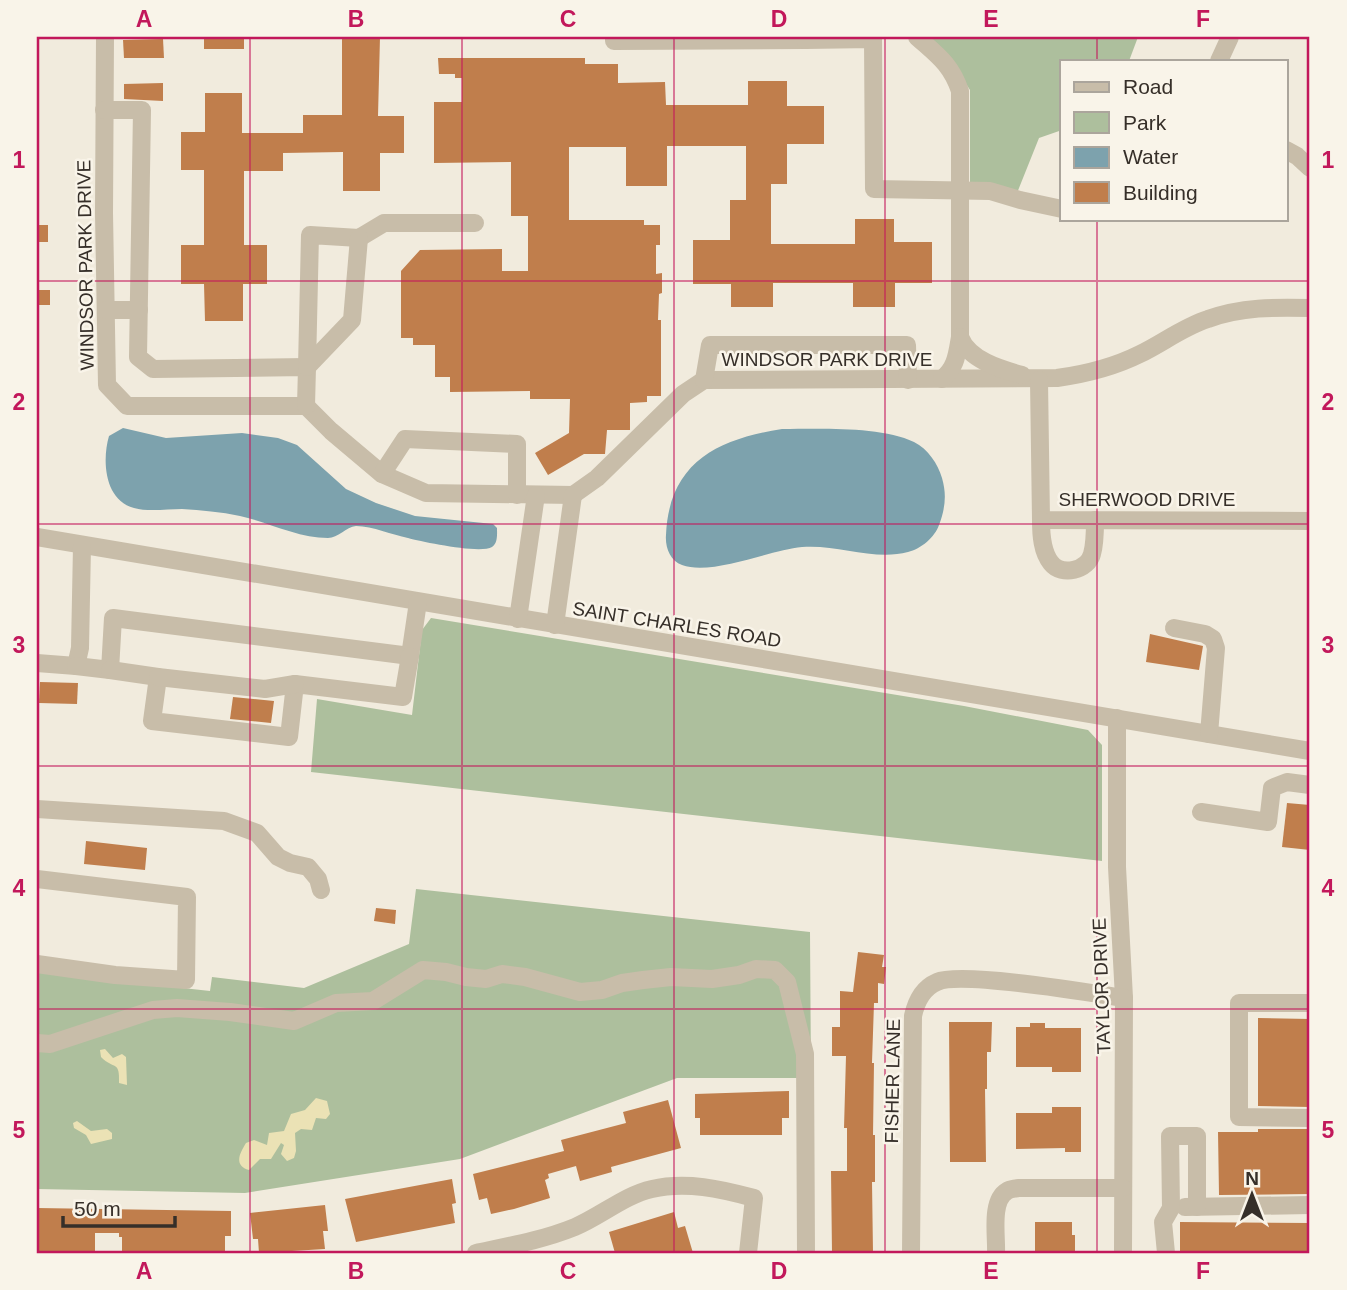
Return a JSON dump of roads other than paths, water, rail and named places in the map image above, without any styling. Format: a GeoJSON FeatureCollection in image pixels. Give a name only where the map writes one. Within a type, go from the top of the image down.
{"type":"FeatureCollection","features":[{"type":"Feature","properties":{"kind":"street","name":"WINDSOR PARK DRIVE"},"geometry":{"type":"LineString","coordinates":[[105,37],[107,385],[127,406],[306,406]]}},
{"type":"Feature","properties":{"kind":"street"},"geometry":{"type":"LineString","coordinates":[[614,37],[614,41],[873,39],[874,189],[960,188],[990,191],[1060,209]]}},
{"type":"Feature","properties":{"kind":"street","name":"WINDSOR PARK DRIVE"},"geometry":{"type":"LineString","coordinates":[[573,495],[597,478],[683,394],[704,380],[908,380],[942,379],[950,373],[955,363],[960,337],[960,91],[954,74],[941,58],[917,37]]}},
{"type":"Feature","properties":{"kind":"street"},"geometry":{"type":"LineString","coordinates":[[1219,60],[1230,37]]}},
{"type":"Feature","properties":{"kind":"street"},"geometry":{"type":"LineString","coordinates":[[104,110],[142,110],[138,357],[153,369],[307,367],[352,320],[359,238]]}},
{"type":"Feature","properties":{"kind":"street"},"geometry":{"type":"LineString","coordinates":[[1288,151],[1310,168]]}},
{"type":"Feature","properties":{"kind":"street"},"geometry":{"type":"LineString","coordinates":[[475,223],[384,223],[359,238],[310,235],[306,406],[382,474],[426,494],[573,495],[555,625]]}},
{"type":"Feature","properties":{"kind":"street"},"geometry":{"type":"LineString","coordinates":[[942,379],[1039,380],[1089,373],[1141,354],[1181,330],[1206,319],[1238,310],[1310,308]]}},
{"type":"Feature","properties":{"kind":"street"},"geometry":{"type":"LineString","coordinates":[[106,310],[139,310]]}},
{"type":"Feature","properties":{"kind":"street"},"geometry":{"type":"LineString","coordinates":[[960,337],[971,355],[1039,380]]}},
{"type":"Feature","properties":{"kind":"street"},"geometry":{"type":"LineString","coordinates":[[704,380],[710,345],[907,345],[908,380]]}},
{"type":"Feature","properties":{"kind":"street","name":"SHERWOOD DRIVE"},"geometry":{"type":"LineString","coordinates":[[1039,380],[1041,520],[1310,521]]}},
{"type":"Feature","properties":{"kind":"street"},"geometry":{"type":"LineString","coordinates":[[382,474],[405,439],[517,443],[517,495]]}},
{"type":"Feature","properties":{"kind":"street"},"geometry":{"type":"LineString","coordinates":[[519,619],[536,495]]}},
{"type":"Feature","properties":{"kind":"street"},"geometry":{"type":"LineString","coordinates":[[1041,520],[1042,543],[1049,562],[1065,570],[1082,567],[1089,560],[1093,553],[1095,520]]}},
{"type":"Feature","properties":{"kind":"street","name":"SAINT CHARLES ROAD"},"geometry":{"type":"LineString","coordinates":[[37,537],[1310,751]]}},
{"type":"Feature","properties":{"kind":"street"},"geometry":{"type":"LineString","coordinates":[[76,666],[82,546]]}},
{"type":"Feature","properties":{"kind":"street"},"geometry":{"type":"LineString","coordinates":[[37,663],[265,690],[295,684],[403,697],[418,602]]}},
{"type":"Feature","properties":{"kind":"street"},"geometry":{"type":"LineString","coordinates":[[110,670],[114,618],[410,656]]}},
{"type":"Feature","properties":{"kind":"street"},"geometry":{"type":"LineString","coordinates":[[1174,628],[1205,634],[1213,639],[1216,648],[1209,734]]}},
{"type":"Feature","properties":{"kind":"street"},"geometry":{"type":"LineString","coordinates":[[158,677],[152,721],[289,737],[295,684]]}},
{"type":"Feature","properties":{"kind":"street","name":"TAYLOR DRIVE"},"geometry":{"type":"LineString","coordinates":[[1116,718],[1117,867],[1124,998],[1123,1253]]}},
{"type":"Feature","properties":{"kind":"street"},"geometry":{"type":"LineString","coordinates":[[1201,812],[1268,822],[1272,788],[1287,782],[1310,785]]}},
{"type":"Feature","properties":{"kind":"street"},"geometry":{"type":"LineString","coordinates":[[37,809],[224,821],[257,833],[278,857],[308,867],[318,879],[321,890]]}},
{"type":"Feature","properties":{"kind":"street"},"geometry":{"type":"LineString","coordinates":[[37,879],[187,897],[186,980],[115,975],[37,964]]}},
{"type":"Feature","properties":{"kind":"street"},"geometry":{"type":"LineString","coordinates":[[37,1043],[50,1044],[153,1010],[177,1008],[230,1012],[294,1021],[336,1003],[373,1001],[423,971],[486,979],[502,974],[525,977],[580,992],[652,979],[712,979],[756,970],[775,971],[787,982],[805,1054],[806,1253]]}},
{"type":"Feature","properties":{"kind":"street","name":"FISHER LANE"},"geometry":{"type":"LineString","coordinates":[[911,1253],[913,1016],[918,999],[935,982],[963,978],[1124,998]]}},
{"type":"Feature","properties":{"kind":"street"},"geometry":{"type":"LineString","coordinates":[[1310,1003],[1239,1003],[1239,1117],[1310,1118]]}},
{"type":"Feature","properties":{"kind":"street"},"geometry":{"type":"LineString","coordinates":[[1166,1253],[1163,1222],[1171,1208],[1171,1136],[1198,1136],[1197,1207]]}},
{"type":"Feature","properties":{"kind":"street"},"geometry":{"type":"LineString","coordinates":[[476,1253],[547,1246],[578,1226],[652,1189],[693,1186],[718,1188],[754,1198],[748,1253]]}},
{"type":"Feature","properties":{"kind":"street"},"geometry":{"type":"LineString","coordinates":[[996,1253],[997,1207],[1000,1198],[1007,1191],[1018,1188],[1123,1188]]}},
{"type":"Feature","properties":{"kind":"street"},"geometry":{"type":"LineString","coordinates":[[1171,1208],[1310,1205]]}},
{"type":"Feature","properties":{"kind":"water"},"geometry":{"type":"Polygon","coordinates":[[[123,428],[166,438],[242,433],[278,438],[297,445],[346,489],[376,503],[415,516],[493,524],[497,528],[496,541],[492,547],[486,549],[464,548],[356,526],[332,538],[317,537],[226,513],[134,508],[116,497],[106,467],[109,436],[123,428]]]}},
{"type":"Feature","properties":{"kind":"water"},"geometry":{"type":"Polygon","coordinates":[[[782,429],[885,433],[919,445],[935,462],[944,484],[944,508],[934,534],[918,548],[895,554],[802,547],[709,567],[694,568],[674,560],[667,549],[666,540],[669,510],[676,489],[687,472],[718,448],[758,433],[782,429]]]}}]}
